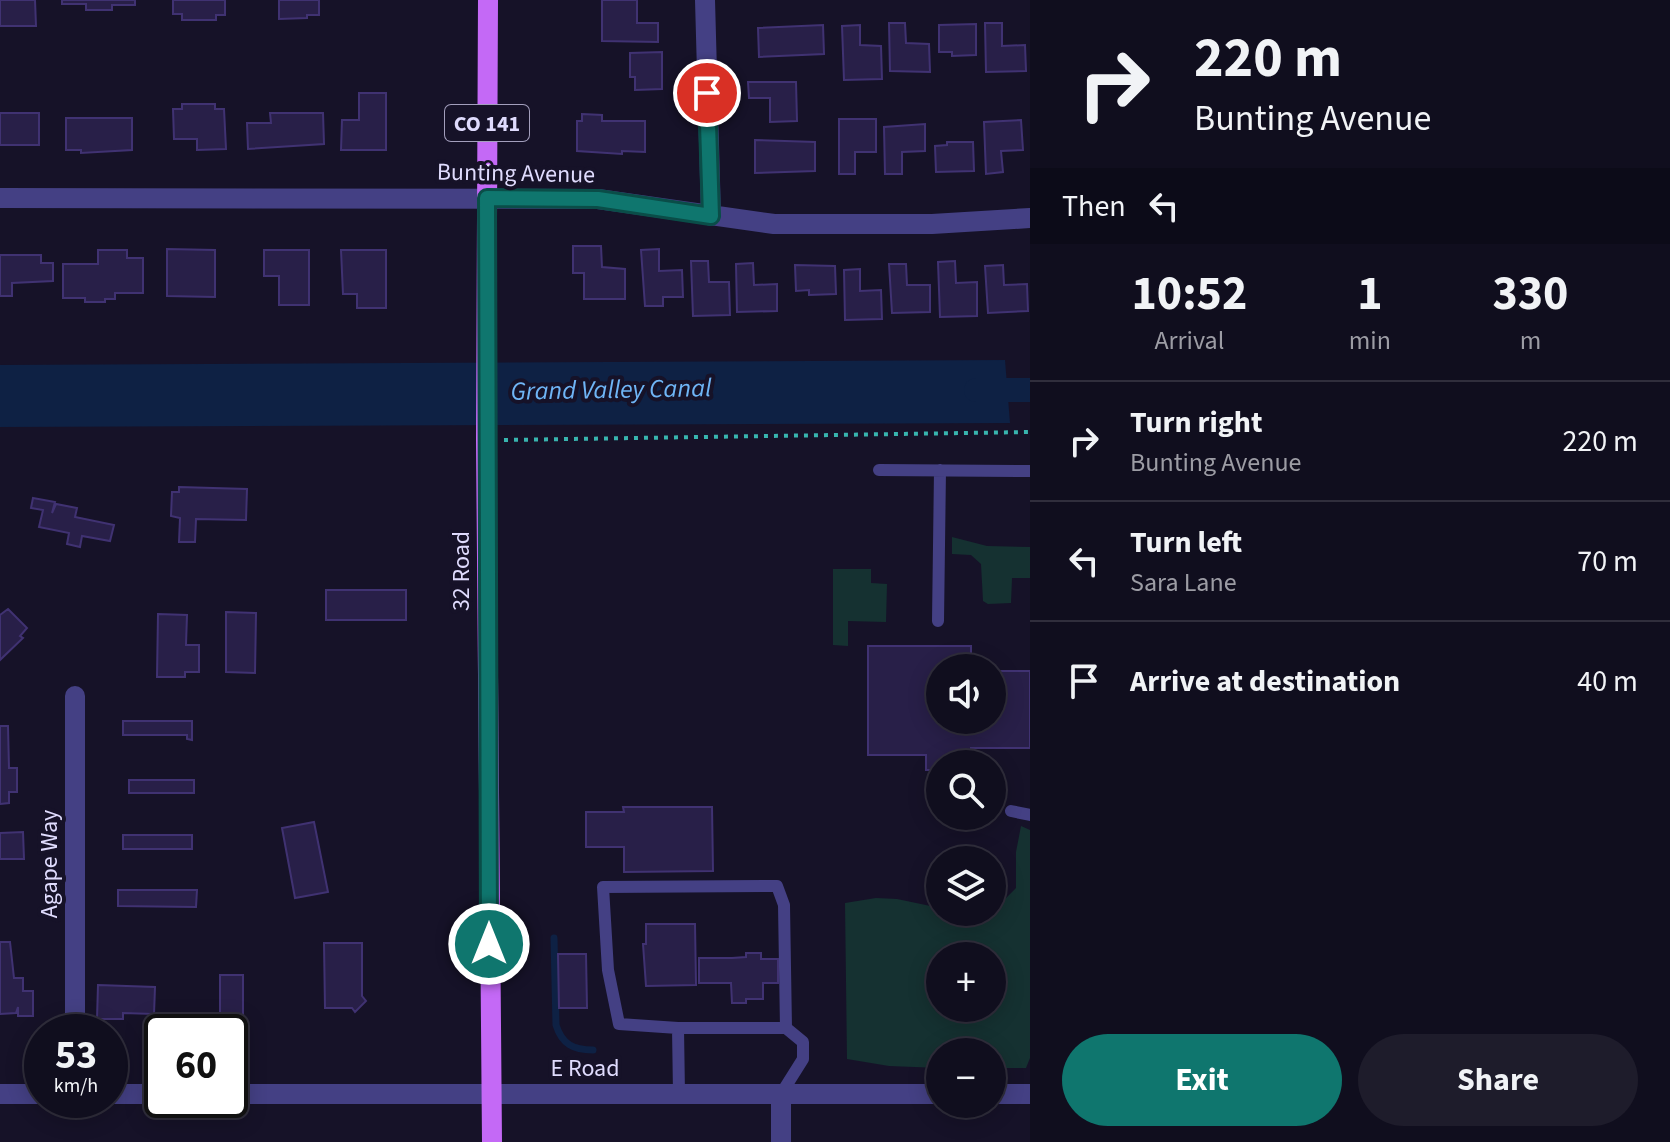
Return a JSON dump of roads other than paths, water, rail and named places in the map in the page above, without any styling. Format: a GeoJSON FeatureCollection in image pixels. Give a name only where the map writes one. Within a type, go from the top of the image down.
{"type":"FeatureCollection","features":[{"type":"Feature","properties":{"kind":"main road","name":"32 Road"},"geometry":{"type":"LineString","coordinates":[[488,0],[486,437],[492,1142]]}},
{"type":"Feature","properties":{"kind":"street"},"geometry":{"type":"LineString","coordinates":[[705,0],[711,216]]}},
{"type":"Feature","properties":{"kind":"street","name":"Bunting Avenue"},"geometry":{"type":"LineString","coordinates":[[0,198],[598,199],[774,224],[932,224],[1030,218]]}},
{"type":"Feature","properties":{"kind":"street","name":"Agape Way"},"geometry":{"type":"LineString","coordinates":[[75,696],[75,1014]]}},
{"type":"Feature","properties":{"kind":"street"},"geometry":{"type":"LineString","coordinates":[[0,1094],[24,1094]]}},
{"type":"Feature","properties":{"kind":"street","name":"E Road"},"geometry":{"type":"LineString","coordinates":[[248,1094],[926,1094]]}},
{"type":"Feature","properties":{"kind":"street"},"geometry":{"type":"LineString","coordinates":[[781,1094],[781,1142]]}},
{"type":"Feature","properties":{"kind":"street"},"geometry":{"type":"LineString","coordinates":[[1006,1094],[1030,1094]]}},
{"type":"Feature","properties":{"kind":"lane"},"geometry":{"type":"LineString","coordinates":[[879,470],[1030,471]]}},
{"type":"Feature","properties":{"kind":"lane"},"geometry":{"type":"LineString","coordinates":[[938,621],[940,470]]}},
{"type":"Feature","properties":{"kind":"lane"},"geometry":{"type":"LineString","coordinates":[[1011,811],[1030,815]]}},
{"type":"Feature","properties":{"kind":"lane"},"geometry":{"type":"LineString","coordinates":[[781,1094],[803,1059],[803,1042],[786,1028],[678,1028],[619,1024],[608,970],[603,887],[777,886],[784,905],[786,1028]]}},
{"type":"Feature","properties":{"kind":"lane"},"geometry":{"type":"LineString","coordinates":[[678,1028],[679,1094]]}},
{"type":"Feature","properties":{"kind":"water"},"geometry":{"type":"Polygon","coordinates":[[[1005,360],[1010,423],[0,427],[0,365],[1005,360]]]}},
{"type":"Feature","properties":{"kind":"waterway","name":"Grand Valley Canal"},"geometry":{"type":"LineString","coordinates":[[976,390],[1030,390]]}},
{"type":"Feature","properties":{"kind":"waterway"},"geometry":{"type":"LineString","coordinates":[[554,938],[556,1025],[569,1045],[593,1050]]}}]}
